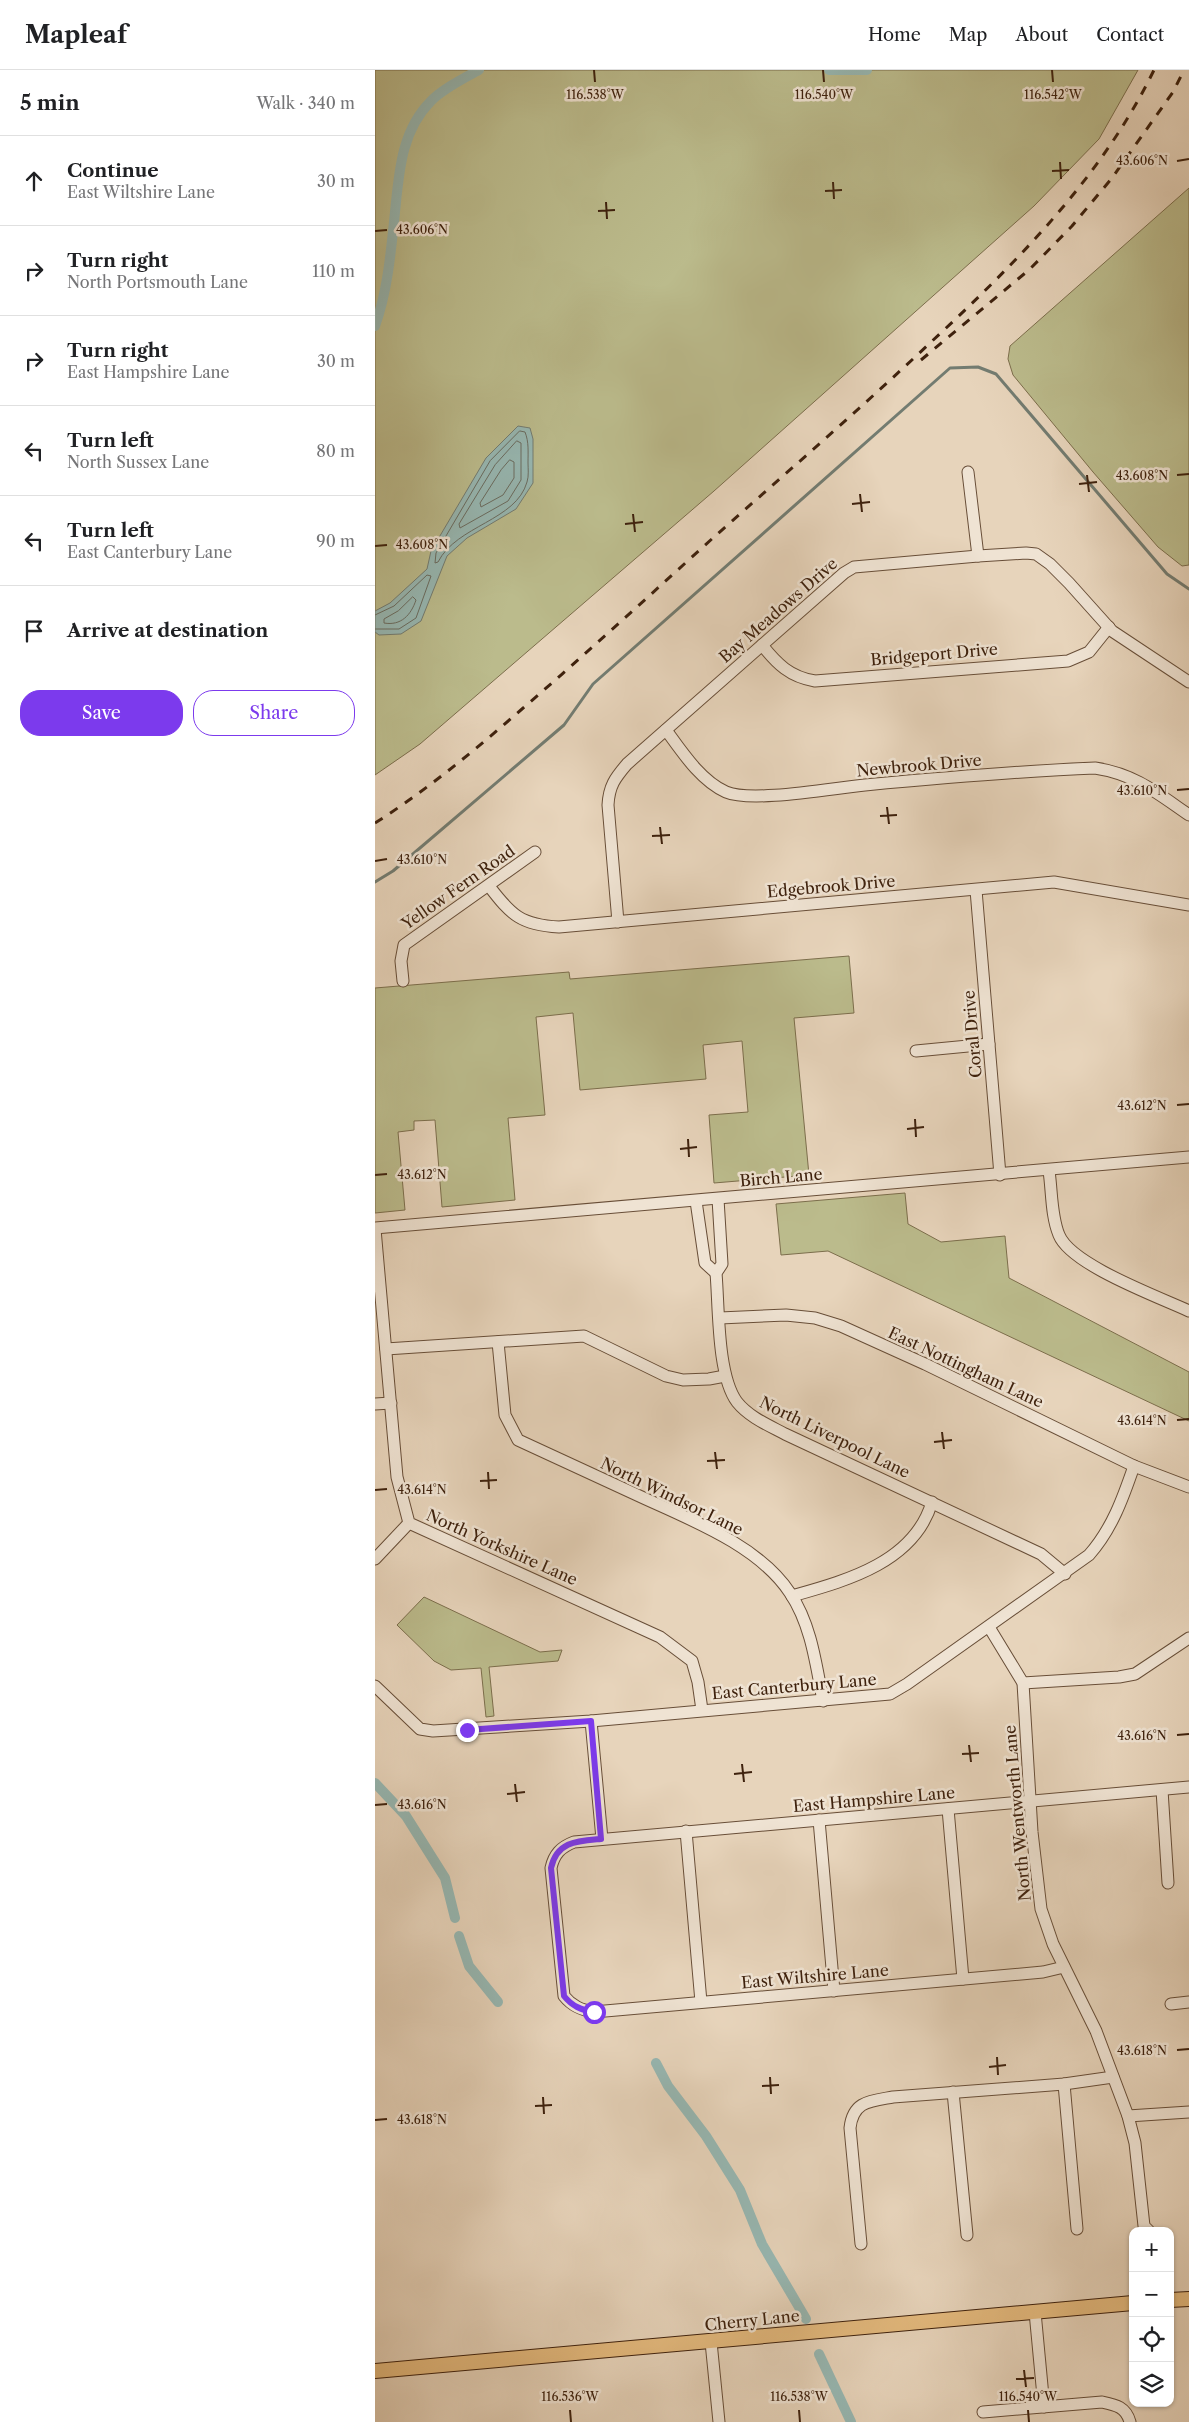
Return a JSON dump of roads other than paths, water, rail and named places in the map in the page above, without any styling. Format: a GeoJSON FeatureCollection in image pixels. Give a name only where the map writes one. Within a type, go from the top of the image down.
{"type":"FeatureCollection","features":[{"type":"Feature","properties":{"kind":"main road"},"geometry":{"type":"LineString","coordinates":[[1174,2300],[1189,2299]]}},
{"type":"Feature","properties":{"kind":"main road","name":"Cherry Lane"},"geometry":{"type":"LineString","coordinates":[[375,2371],[1129,2303]]}},
{"type":"Feature","properties":{"kind":"street"},"geometry":{"type":"LineString","coordinates":[[968,472],[978,556]]}},
{"type":"Feature","properties":{"kind":"street","name":"Bay Meadows Drive"},"geometry":{"type":"LineString","coordinates":[[618,922],[609,832],[609,793],[613,780],[627,764],[844,573],[854,567],[978,556],[1036,554],[1050,564],[1069,583],[1109,627],[1189,682]]}},
{"type":"Feature","properties":{"kind":"street","name":"Bridgeport Drive"},"geometry":{"type":"LineString","coordinates":[[762,645],[783,668],[803,679],[815,681],[1068,661],[1089,652],[1109,627]]}},
{"type":"Feature","properties":{"kind":"street","name":"Newbrook Drive"},"geometry":{"type":"LineString","coordinates":[[666,730],[681,751],[717,787],[727,793],[750,797],[865,785],[1095,768],[1126,775],[1151,789],[1189,816]]}},
{"type":"Feature","properties":{"kind":"street","name":"Yellow Fern Road"},"geometry":{"type":"LineString","coordinates":[[403,981],[401,961],[404,945],[535,852]]}},
{"type":"Feature","properties":{"kind":"street","name":"Edgebrook Drive"},"geometry":{"type":"LineString","coordinates":[[489,886],[507,908],[519,918],[531,924],[559,927],[1054,882],[1189,905]]}},
{"type":"Feature","properties":{"kind":"street","name":"Coral Drive"},"geometry":{"type":"LineString","coordinates":[[976,890],[1000,1175]]}},
{"type":"Feature","properties":{"kind":"street"},"geometry":{"type":"LineString","coordinates":[[916,1051],[989,1044]]}},
{"type":"Feature","properties":{"kind":"street","name":"Birch Lane"},"geometry":{"type":"LineString","coordinates":[[375,1229],[1049,1171],[1189,1157]]}},
{"type":"Feature","properties":{"kind":"street"},"geometry":{"type":"LineString","coordinates":[[1049,1171],[1055,1222],[1059,1236],[1065,1246],[1095,1267],[1189,1311]]}},
{"type":"Feature","properties":{"kind":"street","name":"North Liverpool Lane"},"geometry":{"type":"LineString","coordinates":[[718,1199],[721,1264],[716,1273],[725,1376],[737,1402],[752,1416],[1041,1554],[1065,1574]]}},
{"type":"Feature","properties":{"kind":"street","name":"North Liverpool Lane"},"geometry":{"type":"LineString","coordinates":[[696,1201],[705,1263],[716,1273]]}},
{"type":"Feature","properties":{"kind":"street","name":"North Yorkshire Lane"},"geometry":{"type":"LineString","coordinates":[[375,1229],[397,1477],[409,1523],[660,1637],[692,1660],[698,1682],[702,1710]]}},
{"type":"Feature","properties":{"kind":"street","name":"East Nottingham Lane"},"geometry":{"type":"LineString","coordinates":[[720,1318],[786,1315],[815,1318],[841,1326],[925,1364],[1134,1466],[1189,1487]]}},
{"type":"Feature","properties":{"kind":"street"},"geometry":{"type":"LineString","coordinates":[[386,1349],[584,1336],[666,1376],[683,1380],[709,1380],[725,1376]]}},
{"type":"Feature","properties":{"kind":"street","name":"North Windsor Lane"},"geometry":{"type":"LineString","coordinates":[[498,1342],[505,1415],[518,1440],[727,1539],[766,1565],[792,1596],[800,1610],[808,1633],[823,1700]]}},
{"type":"Feature","properties":{"kind":"street"},"geometry":{"type":"LineString","coordinates":[[375,1404],[391,1403]]}},
{"type":"Feature","properties":{"kind":"street","name":"East Canterbury Lane"},"geometry":{"type":"LineString","coordinates":[[375,1686],[420,1728],[433,1731],[591,1721],[890,1694],[989,1628],[1089,1555],[1103,1539],[1122,1502],[1134,1466]]}},
{"type":"Feature","properties":{"kind":"street"},"geometry":{"type":"LineString","coordinates":[[792,1596],[851,1578],[868,1571],[892,1556],[917,1533],[932,1502]]}},
{"type":"Feature","properties":{"kind":"street"},"geometry":{"type":"LineString","coordinates":[[375,1559],[409,1523]]}},
{"type":"Feature","properties":{"kind":"street","name":"North Wentworth Lane"},"geometry":{"type":"LineString","coordinates":[[989,1628],[1023,1684],[1030,1802],[1041,1909],[1053,1944],[1095,2031],[1128,2116],[1135,2143],[1145,2227]]}},
{"type":"Feature","properties":{"kind":"street"},"geometry":{"type":"LineString","coordinates":[[1023,1684],[1119,1678],[1135,1674],[1189,1638]]}},
{"type":"Feature","properties":{"kind":"street"},"geometry":{"type":"LineString","coordinates":[[591,1721],[601,1839]]}},
{"type":"Feature","properties":{"kind":"street","name":"East Hampshire Lane"},"geometry":{"type":"LineString","coordinates":[[569,2003],[564,1996],[551,1868],[553,1860],[562,1847],[574,1842],[1189,1787]]}},
{"type":"Feature","properties":{"kind":"street"},"geometry":{"type":"LineString","coordinates":[[1161,1790],[1168,1883]]}},
{"type":"Feature","properties":{"kind":"street"},"geometry":{"type":"LineString","coordinates":[[949,1809],[963,1979]]}},
{"type":"Feature","properties":{"kind":"street"},"geometry":{"type":"LineString","coordinates":[[819,1820],[834,1991]]}},
{"type":"Feature","properties":{"kind":"street"},"geometry":{"type":"LineString","coordinates":[[686,1831],[701,2002]]}},
{"type":"Feature","properties":{"kind":"street","name":"East Wiltshire Lane"},"geometry":{"type":"LineString","coordinates":[[569,2003],[581,2010],[594,2012],[1043,1972],[1064,1967]]}},
{"type":"Feature","properties":{"kind":"street"},"geometry":{"type":"LineString","coordinates":[[1171,2004],[1189,2002]]}},
{"type":"Feature","properties":{"kind":"street"},"geometry":{"type":"LineString","coordinates":[[861,2244],[850,2128],[851,2117],[857,2108],[869,2101],[885,2098],[1064,2084],[1113,2076]]}},
{"type":"Feature","properties":{"kind":"street"},"geometry":{"type":"LineString","coordinates":[[1064,2084],[1077,2229]]}},
{"type":"Feature","properties":{"kind":"street"},"geometry":{"type":"LineString","coordinates":[[953,2092],[967,2235]]}},
{"type":"Feature","properties":{"kind":"street"},"geometry":{"type":"LineString","coordinates":[[1128,2116],[1189,2112]]}},
{"type":"Feature","properties":{"kind":"street"},"geometry":{"type":"LineString","coordinates":[[1035,2312],[1044,2407]]}},
{"type":"Feature","properties":{"kind":"street"},"geometry":{"type":"LineString","coordinates":[[711,2342],[719,2422]]}},
{"type":"Feature","properties":{"kind":"street"},"geometry":{"type":"LineString","coordinates":[[983,2412],[1102,2402],[1119,2405],[1130,2418]]}},
{"type":"Feature","properties":{"kind":"water"},"geometry":{"type":"Polygon","coordinates":[[[518,426],[530,428],[533,439],[533,483],[516,509],[467,538],[447,556],[421,621],[401,634],[379,635],[375,632],[375,611],[390,603],[427,569],[431,551],[486,458],[518,426]]]}},
{"type":"Feature","properties":{"kind":"waterway"},"geometry":{"type":"LineString","coordinates":[[375,326],[386,284],[400,168],[407,139],[421,113],[436,96],[479,70]]}},
{"type":"Feature","properties":{"kind":"waterway"},"geometry":{"type":"LineString","coordinates":[[829,70],[867,70]]}},
{"type":"Feature","properties":{"kind":"waterway"},"geometry":{"type":"LineString","coordinates":[[375,882],[393,871],[564,725],[593,684],[950,368],[978,367],[996,374],[1167,574],[1189,589]]}},
{"type":"Feature","properties":{"kind":"waterway"},"geometry":{"type":"LineString","coordinates":[[375,1783],[406,1816],[445,1878],[455,1918]]}},
{"type":"Feature","properties":{"kind":"waterway"},"geometry":{"type":"LineString","coordinates":[[459,1936],[469,1966],[498,2002]]}},
{"type":"Feature","properties":{"kind":"waterway"},"geometry":{"type":"LineString","coordinates":[[656,2063],[668,2086],[706,2136],[740,2190],[762,2244],[806,2319]]}},
{"type":"Feature","properties":{"kind":"waterway"},"geometry":{"type":"LineString","coordinates":[[819,2354],[851,2422]]}},
{"type":"Feature","properties":{"kind":"railway"},"geometry":{"type":"LineString","coordinates":[[375,823],[450,769],[546,688],[849,417],[962,313],[1025,250],[1083,182],[1109,147],[1133,109],[1154,70]]}},
{"type":"Feature","properties":{"kind":"railway"},"geometry":{"type":"LineString","coordinates":[[921,360],[1030,269],[1072,226],[1112,178],[1173,92],[1184,70]]}}]}
